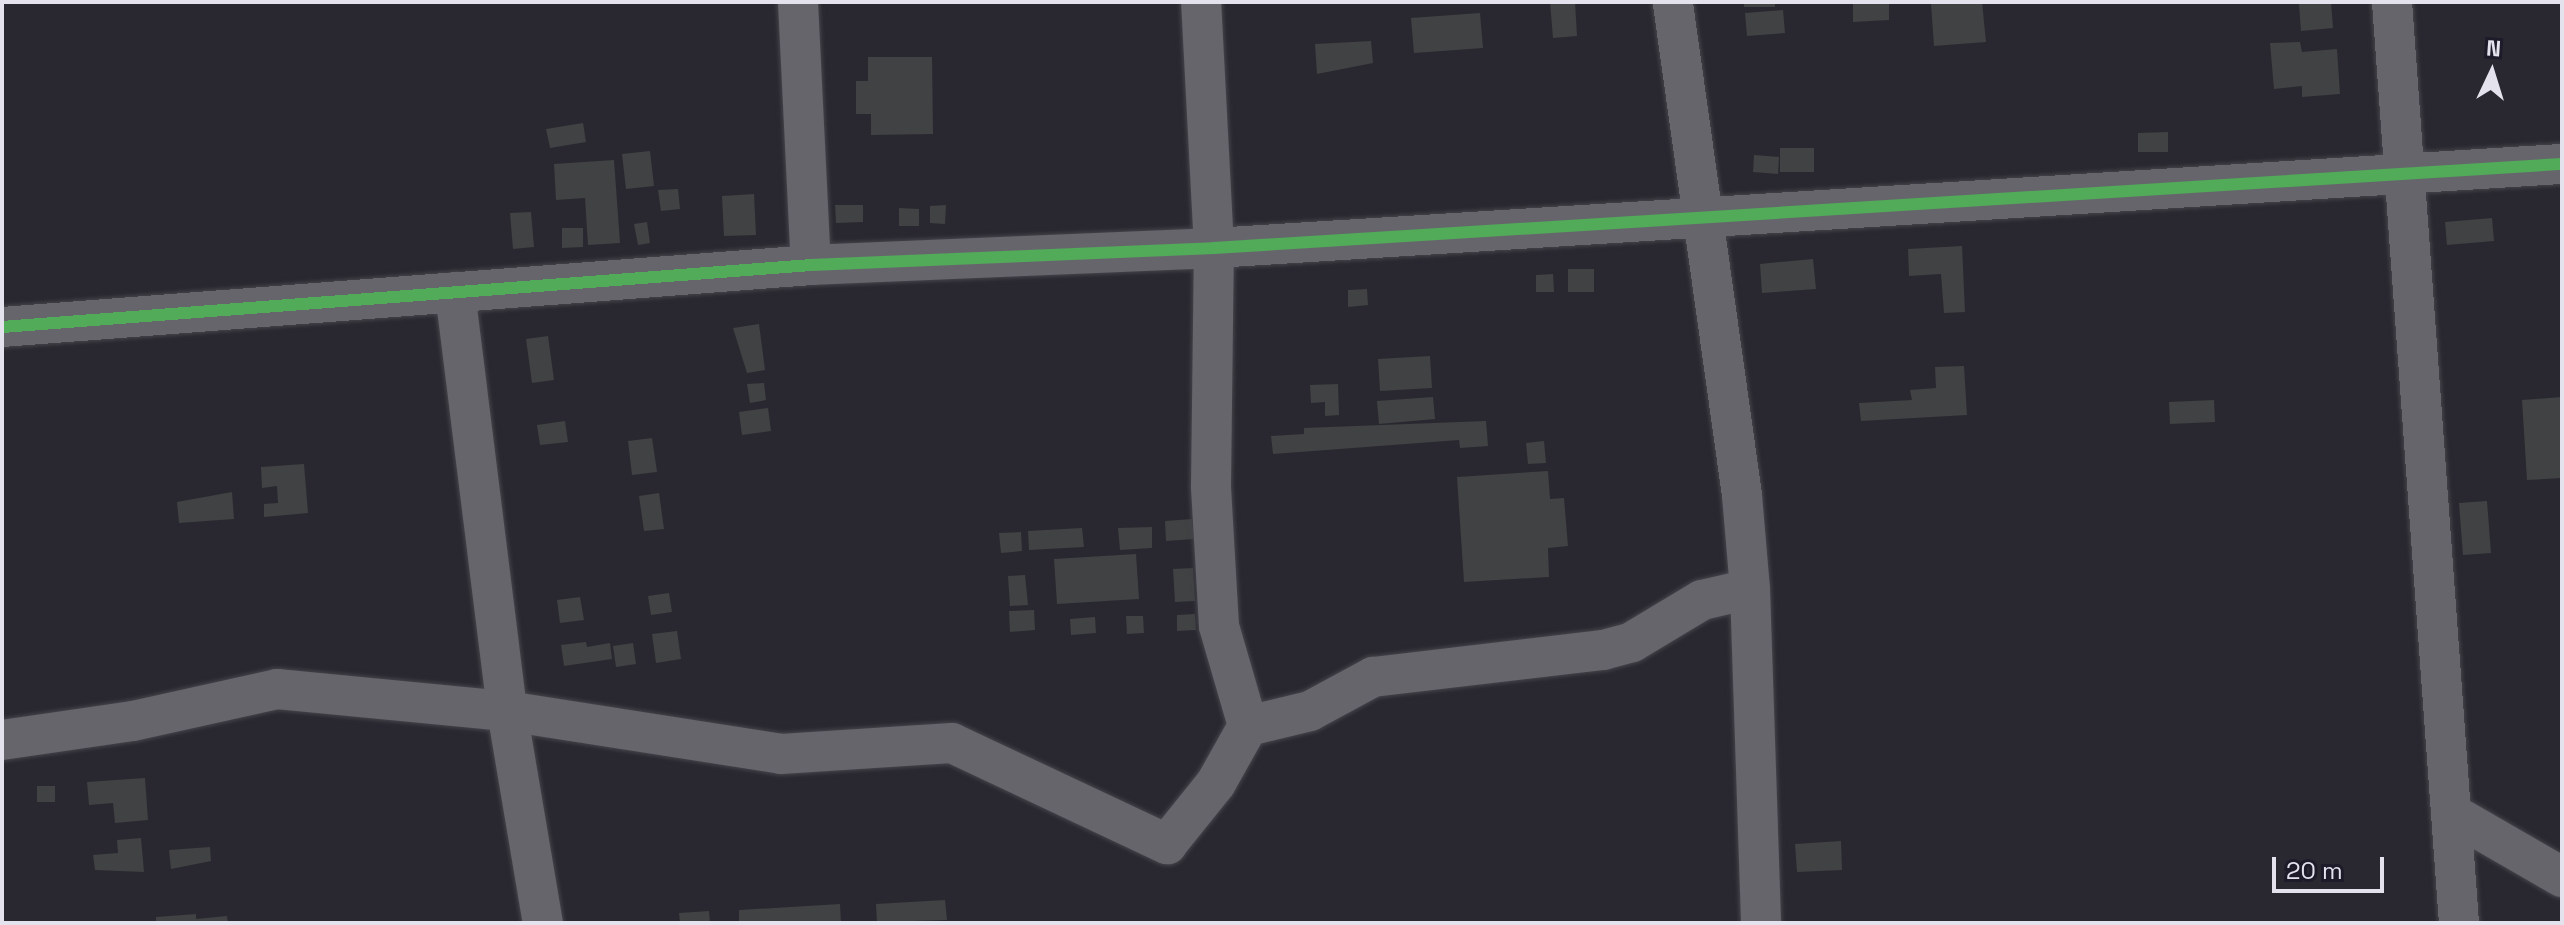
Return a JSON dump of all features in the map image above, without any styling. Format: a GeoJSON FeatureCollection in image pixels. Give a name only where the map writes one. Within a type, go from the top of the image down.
{"type":"FeatureCollection","features":[{"type":"Feature","properties":{"kind":"street"},"geometry":{"type":"LineString","coordinates":[[798,2],[811,265]]}},
{"type":"Feature","properties":{"kind":"street"},"geometry":{"type":"LineString","coordinates":[[2,740],[133,721],[277,689],[507,711],[781,754],[952,743],[1167,844],[1216,783],[1248,726],[1219,626],[1211,486],[1214,248],[1201,2]]}},
{"type":"Feature","properties":{"kind":"street"},"geometry":{"type":"LineString","coordinates":[[1673,2],[1700,216],[1742,495],[1750,589],[1761,923]]}},
{"type":"Feature","properties":{"kind":"street"},"geometry":{"type":"LineString","coordinates":[[2392,2],[2408,176],[2459,923]]}},
{"type":"Feature","properties":{"kind":"street"},"geometry":{"type":"LineString","coordinates":[[2,327],[811,265],[1214,248],[2562,164]]}},
{"type":"Feature","properties":{"kind":"street"},"geometry":{"type":"LineString","coordinates":[[455,292],[507,711],[543,923]]}},
{"type":"Feature","properties":{"kind":"street"},"geometry":{"type":"LineString","coordinates":[[1248,726],[1310,711],[1373,677],[1603,650],[1632,642],[1702,600],[1750,589]]}},
{"type":"Feature","properties":{"kind":"street"},"geometry":{"type":"LineString","coordinates":[[2451,813],[2562,877]]}},
{"type":"Feature","properties":{"kind":"building"},"geometry":{"type":"Polygon","coordinates":[[[1550,2],[1575,2],[1577,36],[1553,38],[1550,2]]]}},
{"type":"Feature","properties":{"kind":"building"},"geometry":{"type":"Polygon","coordinates":[[[1744,2],[1775,2],[1775,7],[1744,7],[1744,2]]]}},
{"type":"Feature","properties":{"kind":"building"},"geometry":{"type":"Polygon","coordinates":[[[1982,2],[1986,42],[1934,46],[1931,4],[1982,2]]]}},
{"type":"Feature","properties":{"kind":"building"},"geometry":{"type":"Polygon","coordinates":[[[2277,2],[2331,2],[2333,28],[2301,31],[2299,4],[2277,2]]]}},
{"type":"Feature","properties":{"kind":"building"},"geometry":{"type":"Polygon","coordinates":[[[1889,3],[1889,20],[1853,22],[1853,4],[1889,3]]]}},
{"type":"Feature","properties":{"kind":"building"},"geometry":{"type":"Polygon","coordinates":[[[1783,10],[1785,33],[1747,36],[1745,13],[1783,10]]]}},
{"type":"Feature","properties":{"kind":"building"},"geometry":{"type":"Polygon","coordinates":[[[1480,13],[1483,48],[1414,53],[1411,18],[1480,13]]]}},
{"type":"Feature","properties":{"kind":"building"},"geometry":{"type":"Polygon","coordinates":[[[1371,41],[1373,63],[1317,74],[1315,44],[1371,41]]]}},
{"type":"Feature","properties":{"kind":"building"},"geometry":{"type":"Polygon","coordinates":[[[2300,42],[2302,52],[2337,49],[2340,94],[2302,97],[2302,86],[2274,89],[2270,43],[2300,42]]]}},
{"type":"Feature","properties":{"kind":"building"},"geometry":{"type":"Polygon","coordinates":[[[868,57],[932,57],[933,134],[871,135],[871,114],[856,114],[856,81],[868,81],[868,57]]]}},
{"type":"Feature","properties":{"kind":"building"},"geometry":{"type":"Polygon","coordinates":[[[583,123],[586,142],[550,148],[546,129],[583,123]]]}},
{"type":"Feature","properties":{"kind":"building"},"geometry":{"type":"Polygon","coordinates":[[[2168,132],[2168,152],[2138,152],[2138,133],[2168,132]]]}},
{"type":"Feature","properties":{"kind":"building"},"geometry":{"type":"Polygon","coordinates":[[[1780,148],[1814,148],[1814,172],[1780,172],[1780,148]]]}},
{"type":"Feature","properties":{"kind":"building"},"geometry":{"type":"Polygon","coordinates":[[[650,151],[654,186],[626,189],[622,154],[650,151]]]}},
{"type":"Feature","properties":{"kind":"building"},"geometry":{"type":"Polygon","coordinates":[[[1754,155],[1779,157],[1778,174],[1753,172],[1754,155]]]}},
{"type":"Feature","properties":{"kind":"building"},"geometry":{"type":"Polygon","coordinates":[[[614,160],[620,243],[588,245],[585,198],[556,200],[554,164],[614,160]]]}},
{"type":"Feature","properties":{"kind":"building"},"geometry":{"type":"Polygon","coordinates":[[[678,189],[680,209],[661,211],[658,190],[678,189]]]}},
{"type":"Feature","properties":{"kind":"building"},"geometry":{"type":"Polygon","coordinates":[[[754,194],[756,235],[724,236],[722,196],[754,194]]]}},
{"type":"Feature","properties":{"kind":"building"},"geometry":{"type":"Polygon","coordinates":[[[835,205],[863,205],[863,222],[836,223],[835,205]]]}},
{"type":"Feature","properties":{"kind":"building"},"geometry":{"type":"Polygon","coordinates":[[[946,205],[945,224],[930,223],[930,206],[946,205]]]}},
{"type":"Feature","properties":{"kind":"building"},"geometry":{"type":"Polygon","coordinates":[[[899,208],[919,209],[919,226],[899,226],[899,208]]]}},
{"type":"Feature","properties":{"kind":"building"},"geometry":{"type":"Polygon","coordinates":[[[531,212],[534,247],[513,249],[510,213],[531,212]]]}},
{"type":"Feature","properties":{"kind":"building"},"geometry":{"type":"Polygon","coordinates":[[[2492,218],[2494,241],[2447,245],[2445,222],[2492,218]]]}},
{"type":"Feature","properties":{"kind":"building"},"geometry":{"type":"Polygon","coordinates":[[[647,222],[650,243],[638,245],[634,224],[647,222]]]}},
{"type":"Feature","properties":{"kind":"building"},"geometry":{"type":"Polygon","coordinates":[[[562,228],[583,228],[583,247],[562,248],[562,228]]]}},
{"type":"Feature","properties":{"kind":"building"},"geometry":{"type":"Polygon","coordinates":[[[1962,246],[1965,312],[1944,313],[1941,274],[1909,276],[1908,249],[1962,246]]]}},
{"type":"Feature","properties":{"kind":"building"},"geometry":{"type":"Polygon","coordinates":[[[1813,259],[1816,289],[1762,293],[1760,264],[1813,259]]]}},
{"type":"Feature","properties":{"kind":"building"},"geometry":{"type":"Polygon","coordinates":[[[1568,269],[1594,269],[1594,292],[1568,292],[1568,269]]]}},
{"type":"Feature","properties":{"kind":"building"},"geometry":{"type":"Polygon","coordinates":[[[1553,274],[1554,292],[1536,292],[1536,275],[1553,274]]]}},
{"type":"Feature","properties":{"kind":"building"},"geometry":{"type":"Polygon","coordinates":[[[1367,289],[1368,305],[1348,307],[1348,290],[1367,289]]]}},
{"type":"Feature","properties":{"kind":"building"},"geometry":{"type":"Polygon","coordinates":[[[759,324],[765,370],[747,373],[733,328],[759,324]]]}},
{"type":"Feature","properties":{"kind":"building"},"geometry":{"type":"Polygon","coordinates":[[[548,336],[554,380],[532,383],[526,339],[548,336]]]}},
{"type":"Feature","properties":{"kind":"building"},"geometry":{"type":"Polygon","coordinates":[[[1430,356],[1432,388],[1380,391],[1378,359],[1430,356]]]}},
{"type":"Feature","properties":{"kind":"building"},"geometry":{"type":"Polygon","coordinates":[[[1964,366],[1967,415],[1861,421],[1859,403],[1912,400],[1910,390],[1936,388],[1935,367],[1964,366]]]}},
{"type":"Feature","properties":{"kind":"building"},"geometry":{"type":"Polygon","coordinates":[[[764,383],[766,400],[750,403],[747,384],[764,383]]]}},
{"type":"Feature","properties":{"kind":"building"},"geometry":{"type":"Polygon","coordinates":[[[1338,384],[1339,415],[1325,416],[1325,402],[1311,403],[1310,385],[1338,384]]]}},
{"type":"Feature","properties":{"kind":"building"},"geometry":{"type":"Polygon","coordinates":[[[1433,397],[1435,419],[1379,424],[1377,401],[1433,397]]]}},
{"type":"Feature","properties":{"kind":"building"},"geometry":{"type":"Polygon","coordinates":[[[2562,397],[2562,478],[2527,480],[2522,400],[2562,397]]]}},
{"type":"Feature","properties":{"kind":"building"},"geometry":{"type":"Polygon","coordinates":[[[2214,400],[2215,422],[2170,424],[2169,402],[2214,400]]]}},
{"type":"Feature","properties":{"kind":"building"},"geometry":{"type":"Polygon","coordinates":[[[768,408],[771,431],[742,435],[739,412],[768,408]]]}},
{"type":"Feature","properties":{"kind":"building"},"geometry":{"type":"Polygon","coordinates":[[[565,421],[568,442],[540,445],[537,425],[565,421]]]}},
{"type":"Feature","properties":{"kind":"building"},"geometry":{"type":"Polygon","coordinates":[[[1486,421],[1488,446],[1460,448],[1459,440],[1273,454],[1271,436],[1304,434],[1304,428],[1486,421]]]}},
{"type":"Feature","properties":{"kind":"building"},"geometry":{"type":"Polygon","coordinates":[[[652,438],[657,472],[632,475],[628,441],[652,438]]]}},
{"type":"Feature","properties":{"kind":"building"},"geometry":{"type":"Polygon","coordinates":[[[1544,441],[1546,463],[1528,464],[1526,443],[1544,441]]]}},
{"type":"Feature","properties":{"kind":"building"},"geometry":{"type":"Polygon","coordinates":[[[304,464],[308,513],[264,517],[264,504],[278,503],[277,486],[262,488],[261,467],[304,464]]]}},
{"type":"Feature","properties":{"kind":"building"},"geometry":{"type":"Polygon","coordinates":[[[1548,471],[1550,499],[1564,498],[1568,546],[1548,548],[1549,577],[1464,582],[1457,477],[1548,471]]]}},
{"type":"Feature","properties":{"kind":"building"},"geometry":{"type":"Polygon","coordinates":[[[232,492],[234,519],[179,523],[177,502],[232,492]]]}},
{"type":"Feature","properties":{"kind":"building"},"geometry":{"type":"Polygon","coordinates":[[[659,493],[664,529],[644,531],[639,496],[659,493]]]}},
{"type":"Feature","properties":{"kind":"building"},"geometry":{"type":"Polygon","coordinates":[[[2487,501],[2491,553],[2463,555],[2459,503],[2487,501]]]}},
{"type":"Feature","properties":{"kind":"building"},"geometry":{"type":"Polygon","coordinates":[[[1192,519],[1194,539],[1166,541],[1165,521],[1192,519]]]}},
{"type":"Feature","properties":{"kind":"building"},"geometry":{"type":"Polygon","coordinates":[[[1152,527],[1152,548],[1120,550],[1118,528],[1152,527]]]}},
{"type":"Feature","properties":{"kind":"building"},"geometry":{"type":"Polygon","coordinates":[[[1082,528],[1084,547],[1029,550],[1028,531],[1082,528]]]}},
{"type":"Feature","properties":{"kind":"building"},"geometry":{"type":"Polygon","coordinates":[[[1021,532],[1022,551],[1001,553],[999,533],[1021,532]]]}},
{"type":"Feature","properties":{"kind":"building"},"geometry":{"type":"Polygon","coordinates":[[[1136,554],[1139,599],[1057,604],[1054,559],[1136,554]]]}},
{"type":"Feature","properties":{"kind":"building"},"geometry":{"type":"Polygon","coordinates":[[[1193,568],[1195,601],[1175,602],[1173,569],[1193,568]]]}},
{"type":"Feature","properties":{"kind":"building"},"geometry":{"type":"Polygon","coordinates":[[[1025,575],[1028,605],[1010,606],[1008,576],[1025,575]]]}},
{"type":"Feature","properties":{"kind":"building"},"geometry":{"type":"Polygon","coordinates":[[[669,593],[672,612],[651,615],[648,596],[669,593]]]}},
{"type":"Feature","properties":{"kind":"building"},"geometry":{"type":"Polygon","coordinates":[[[580,597],[584,620],[560,623],[557,600],[580,597]]]}},
{"type":"Feature","properties":{"kind":"building"},"geometry":{"type":"Polygon","coordinates":[[[1034,610],[1035,630],[1010,632],[1009,611],[1034,610]]]}},
{"type":"Feature","properties":{"kind":"building"},"geometry":{"type":"Polygon","coordinates":[[[1195,614],[1196,630],[1177,631],[1177,615],[1195,614]]]}},
{"type":"Feature","properties":{"kind":"building"},"geometry":{"type":"Polygon","coordinates":[[[1126,616],[1143,616],[1144,633],[1127,634],[1126,616]]]}},
{"type":"Feature","properties":{"kind":"building"},"geometry":{"type":"Polygon","coordinates":[[[1095,617],[1096,633],[1071,635],[1070,619],[1095,617]]]}},
{"type":"Feature","properties":{"kind":"building"},"geometry":{"type":"Polygon","coordinates":[[[677,631],[681,659],[656,663],[652,634],[677,631]]]}},
{"type":"Feature","properties":{"kind":"building"},"geometry":{"type":"Polygon","coordinates":[[[586,642],[587,647],[610,643],[612,659],[564,666],[561,645],[586,642]]]}},
{"type":"Feature","properties":{"kind":"building"},"geometry":{"type":"Polygon","coordinates":[[[633,643],[636,664],[616,667],[613,646],[633,643]]]}},
{"type":"Feature","properties":{"kind":"building"},"geometry":{"type":"Polygon","coordinates":[[[145,778],[148,820],[115,823],[113,803],[89,805],[87,782],[145,778]]]}},
{"type":"Feature","properties":{"kind":"building"},"geometry":{"type":"Polygon","coordinates":[[[37,786],[55,786],[55,802],[37,802],[37,786]]]}},
{"type":"Feature","properties":{"kind":"building"},"geometry":{"type":"Polygon","coordinates":[[[141,838],[144,872],[95,870],[93,855],[118,853],[117,840],[141,838]]]}},
{"type":"Feature","properties":{"kind":"building"},"geometry":{"type":"Polygon","coordinates":[[[1841,841],[1842,870],[1797,872],[1795,844],[1841,841]]]}},
{"type":"Feature","properties":{"kind":"building"},"geometry":{"type":"Polygon","coordinates":[[[210,847],[211,861],[171,869],[169,850],[210,847]]]}},
{"type":"Feature","properties":{"kind":"building"},"geometry":{"type":"Polygon","coordinates":[[[945,900],[947,920],[877,922],[876,904],[945,900]]]}},
{"type":"Feature","properties":{"kind":"building"},"geometry":{"type":"Polygon","coordinates":[[[840,904],[841,923],[739,923],[739,910],[840,904]]]}},
{"type":"Feature","properties":{"kind":"building"},"geometry":{"type":"Polygon","coordinates":[[[709,911],[710,923],[680,923],[679,913],[709,911]]]}},
{"type":"Feature","properties":{"kind":"building"},"geometry":{"type":"Polygon","coordinates":[[[196,914],[196,919],[227,916],[228,923],[156,923],[156,917],[196,914]]]}},
{"type":"Feature","properties":{"kind":"cycle path"},"geometry":{"type":"LineString","coordinates":[[2,327],[811,265],[1214,248],[2562,164]]}}]}
